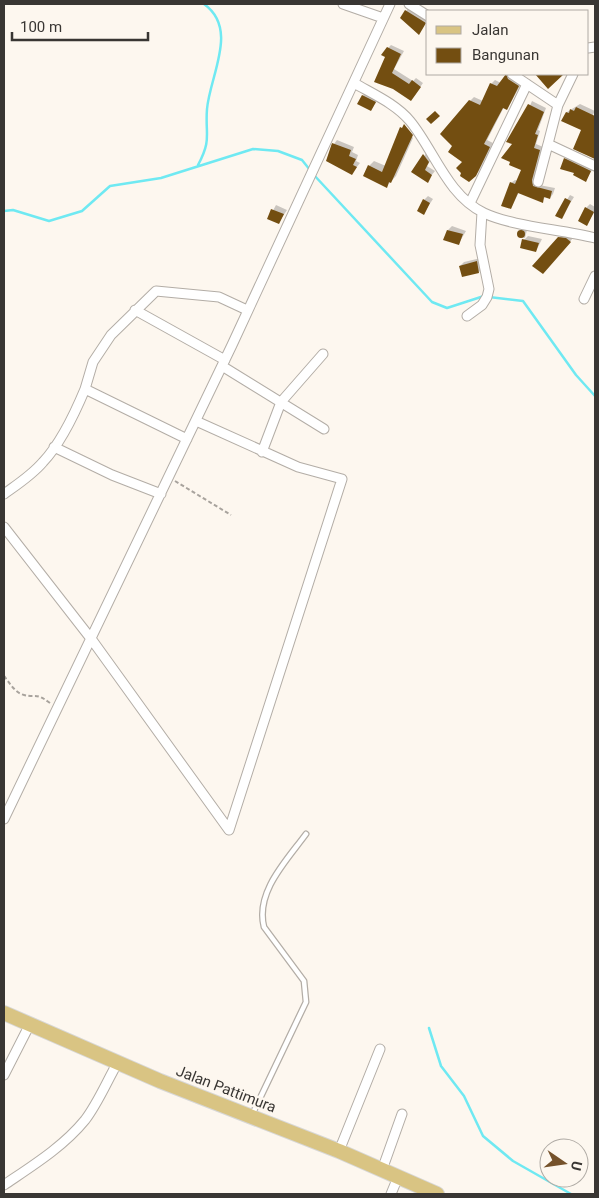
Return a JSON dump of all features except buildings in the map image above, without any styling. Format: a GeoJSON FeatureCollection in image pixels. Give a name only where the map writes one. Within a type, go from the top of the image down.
{"type":"FeatureCollection","features":[{"type":"Feature","properties":{"kind":"main road","name":"Jalan Pattimura"},"geometry":{"type":"LineString","coordinates":[[4,1013],[118,1062],[339,1151],[437,1194]]}},
{"type":"Feature","properties":{"kind":"street"},"geometry":{"type":"LineString","coordinates":[[343,4],[384,18]]}},
{"type":"Feature","properties":{"kind":"street"},"geometry":{"type":"LineString","coordinates":[[4,819],[196,421],[390,4]]}},
{"type":"Feature","properties":{"kind":"street"},"geometry":{"type":"LineString","coordinates":[[409,4],[426,15]]}},
{"type":"Feature","properties":{"kind":"street"},"geometry":{"type":"LineString","coordinates":[[514,75],[558,105]]}},
{"type":"Feature","properties":{"kind":"street"},"geometry":{"type":"LineString","coordinates":[[538,182],[558,105],[573,75]]}},
{"type":"Feature","properties":{"kind":"street"},"geometry":{"type":"LineString","coordinates":[[354,83],[397,109],[409,119],[420,133],[436,162],[470,203],[482,212],[514,222],[569,231],[595,238]]}},
{"type":"Feature","properties":{"kind":"street"},"geometry":{"type":"LineString","coordinates":[[470,203],[527,84]]}},
{"type":"Feature","properties":{"kind":"street"},"geometry":{"type":"LineString","coordinates":[[548,144],[595,166]]}},
{"type":"Feature","properties":{"kind":"street"},"geometry":{"type":"LineString","coordinates":[[468,316],[482,305],[489,289],[480,245],[482,212]]}},
{"type":"Feature","properties":{"kind":"street"},"geometry":{"type":"LineString","coordinates":[[584,299],[595,276]]}},
{"type":"Feature","properties":{"kind":"street"},"geometry":{"type":"LineString","coordinates":[[4,494],[29,476],[54,447],[85,388],[98,354],[111,335],[150,294],[159,290],[219,297],[247,310]]}},
{"type":"Feature","properties":{"kind":"street"},"geometry":{"type":"LineString","coordinates":[[135,310],[223,363],[324,429]]}},
{"type":"Feature","properties":{"kind":"street"},"geometry":{"type":"LineString","coordinates":[[262,452],[282,402],[322,354]]}},
{"type":"Feature","properties":{"kind":"street"},"geometry":{"type":"LineString","coordinates":[[85,388],[186,439]]}},
{"type":"Feature","properties":{"kind":"street"},"geometry":{"type":"LineString","coordinates":[[4,527],[92,640],[229,830],[342,478],[298,467],[196,421]]}},
{"type":"Feature","properties":{"kind":"street"},"geometry":{"type":"LineString","coordinates":[[54,447],[112,475],[161,494]]}},
{"type":"Feature","properties":{"kind":"street"},"geometry":{"type":"LineString","coordinates":[[4,1075],[30,1024]]}},
{"type":"Feature","properties":{"kind":"street"},"geometry":{"type":"LineString","coordinates":[[339,1151],[380,1049]]}},
{"type":"Feature","properties":{"kind":"street"},"geometry":{"type":"LineString","coordinates":[[4,1186],[74,1133],[87,1117],[118,1062]]}},
{"type":"Feature","properties":{"kind":"street"},"geometry":{"type":"LineString","coordinates":[[382,1170],[402,1114]]}},
{"type":"Feature","properties":{"kind":"street"},"geometry":{"type":"LineString","coordinates":[[390,1194],[398,1177]]}},
{"type":"Feature","properties":{"kind":"lane"},"geometry":{"type":"LineString","coordinates":[[252,1115],[306,1002],[304,981],[264,927],[262,906],[270,884],[306,834]]}},
{"type":"Feature","properties":{"kind":"path"},"geometry":{"type":"LineString","coordinates":[[168,477],[231,516]]}},
{"type":"Feature","properties":{"kind":"path"},"geometry":{"type":"LineString","coordinates":[[4,676],[18,692],[41,697],[58,708]]}},
{"type":"Feature","properties":{"kind":"waterway"},"geometry":{"type":"LineString","coordinates":[[198,165],[205,149],[207,109],[220,53],[221,39],[220,26],[214,14],[204,4]]}},
{"type":"Feature","properties":{"kind":"waterway"},"geometry":{"type":"LineString","coordinates":[[4,211],[13,210],[49,221],[82,211],[110,186],[161,178],[253,149],[278,151],[302,160],[310,170]]}},
{"type":"Feature","properties":{"kind":"waterway"},"geometry":{"type":"LineString","coordinates":[[313,174],[432,302],[447,308],[484,296]]}},
{"type":"Feature","properties":{"kind":"waterway"},"geometry":{"type":"LineString","coordinates":[[489,297],[523,301],[576,375],[595,396]]}},
{"type":"Feature","properties":{"kind":"waterway"},"geometry":{"type":"LineString","coordinates":[[429,1028],[441,1066],[464,1096],[483,1136],[513,1161],[571,1194]]}}]}
